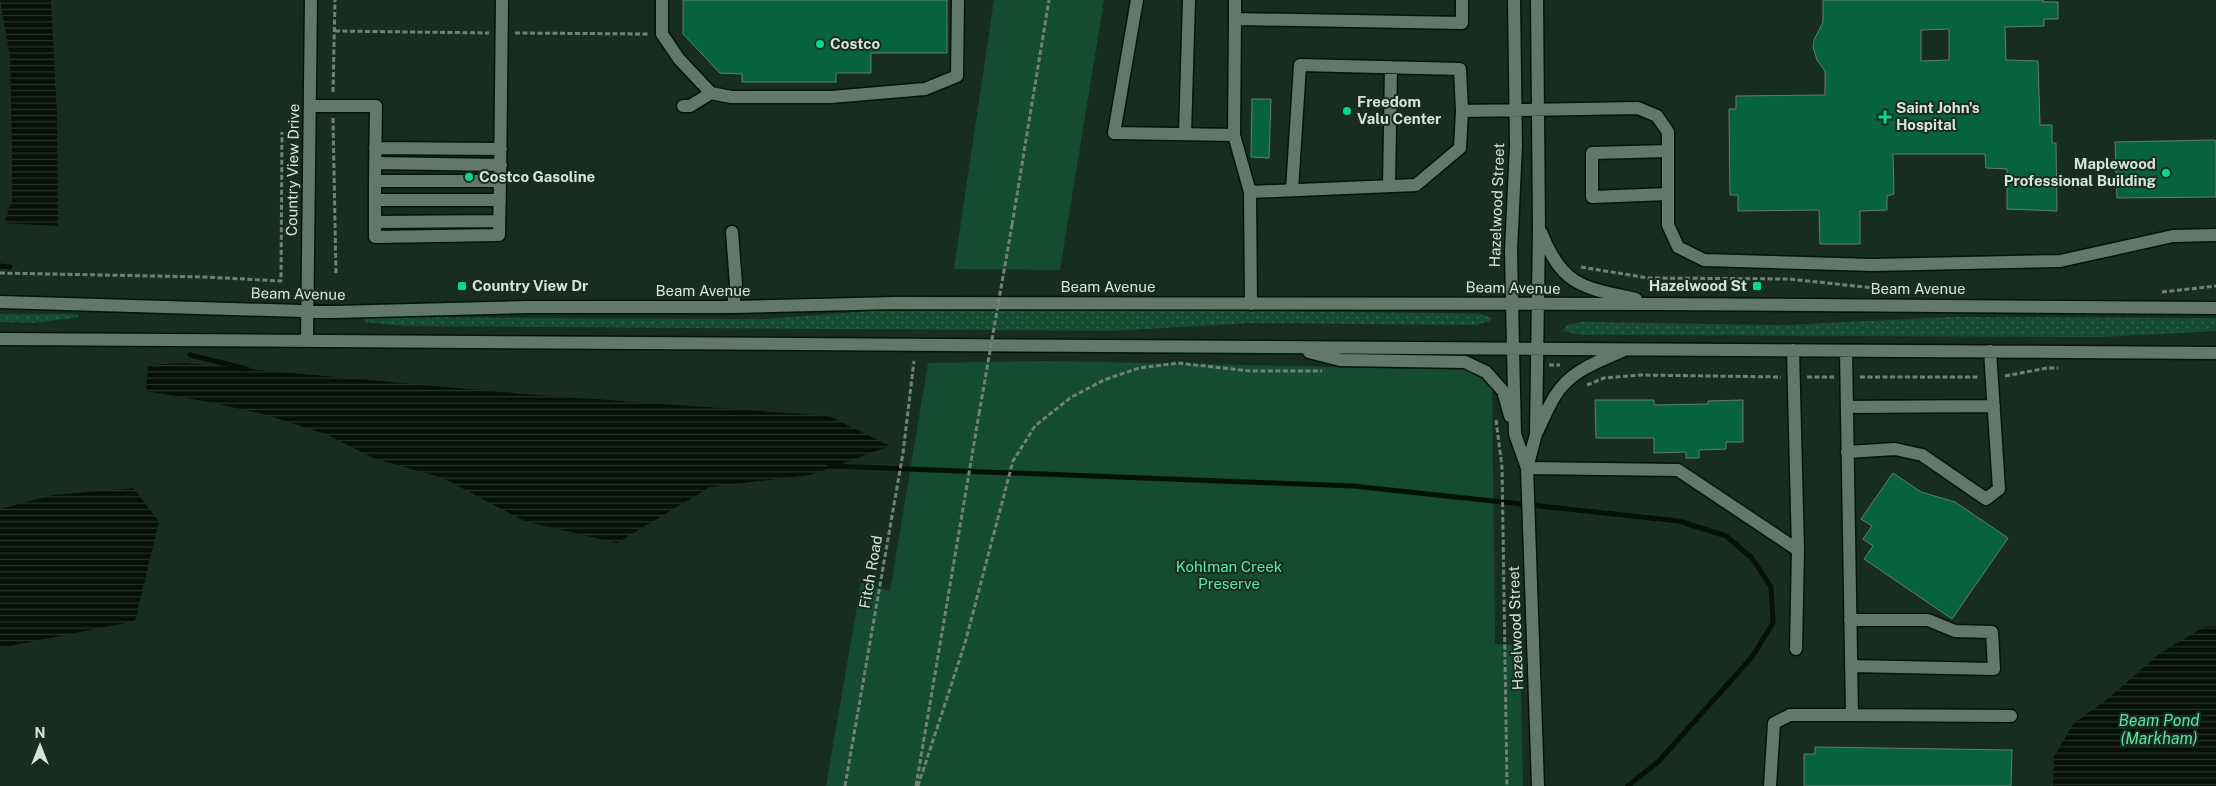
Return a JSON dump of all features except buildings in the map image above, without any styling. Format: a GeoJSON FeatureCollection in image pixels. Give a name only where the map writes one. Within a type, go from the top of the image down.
{"type":"FeatureCollection","features":[{"type":"Feature","properties":{"kind":"street","name":"Country View Drive"},"geometry":{"type":"LineString","coordinates":[[307,340],[311,0]]}},
{"type":"Feature","properties":{"kind":"street"},"geometry":{"type":"LineString","coordinates":[[310,106],[376,106],[376,237],[499,235],[502,0]]}},
{"type":"Feature","properties":{"kind":"street"},"geometry":{"type":"LineString","coordinates":[[662,0],[662,34],[679,60],[711,93],[732,97],[831,97],[925,89],[957,76],[958,0]]}},
{"type":"Feature","properties":{"kind":"street"},"geometry":{"type":"LineString","coordinates":[[1137,0],[1114,134],[1234,135]]}},
{"type":"Feature","properties":{"kind":"street"},"geometry":{"type":"LineString","coordinates":[[1185,134],[1190,0]]}},
{"type":"Feature","properties":{"kind":"street"},"geometry":{"type":"LineString","coordinates":[[1235,0],[1234,135],[1250,192],[1251,304]]}},
{"type":"Feature","properties":{"kind":"street"},"geometry":{"type":"LineString","coordinates":[[1235,19],[1462,23],[1462,0]]}},
{"type":"Feature","properties":{"kind":"street","name":"Hazelwood Street"},"geometry":{"type":"LineString","coordinates":[[1514,0],[1515,109],[1511,250],[1515,434],[1527,468]]}},
{"type":"Feature","properties":{"kind":"street","name":"Hazelwood Street"},"geometry":{"type":"LineString","coordinates":[[1537,0],[1539,228],[1536,434],[1527,468],[1538,786]]}},
{"type":"Feature","properties":{"kind":"street"},"geometry":{"type":"LineString","coordinates":[[1250,192],[1416,185],[1460,148],[1462,111],[1460,69],[1300,65],[1292,190]]}},
{"type":"Feature","properties":{"kind":"street"},"geometry":{"type":"LineString","coordinates":[[1389,186],[1391,67]]}},
{"type":"Feature","properties":{"kind":"street"},"geometry":{"type":"LineString","coordinates":[[683,106],[690,106],[711,93]]}},
{"type":"Feature","properties":{"kind":"street"},"geometry":{"type":"LineString","coordinates":[[1462,111],[1638,108],[1657,116],[1668,132],[1668,225],[1678,246],[1704,260],[1873,265],[2060,261],[2173,236],[2216,235]]}},
{"type":"Feature","properties":{"kind":"street"},"geometry":{"type":"LineString","coordinates":[[376,148],[501,149]]}},
{"type":"Feature","properties":{"kind":"street"},"geometry":{"type":"LineString","coordinates":[[1668,151],[1592,153],[1592,197],[1668,194]]}},
{"type":"Feature","properties":{"kind":"street"},"geometry":{"type":"LineString","coordinates":[[375,163],[501,164]]}},
{"type":"Feature","properties":{"kind":"street"},"geometry":{"type":"LineString","coordinates":[[375,181],[500,181]]}},
{"type":"Feature","properties":{"kind":"street"},"geometry":{"type":"LineString","coordinates":[[375,200],[500,200]]}},
{"type":"Feature","properties":{"kind":"street"},"geometry":{"type":"LineString","coordinates":[[376,222],[500,221]]}},
{"type":"Feature","properties":{"kind":"street"},"geometry":{"type":"LineString","coordinates":[[1539,228],[1554,261],[1566,276],[1577,283],[1658,304]]}},
{"type":"Feature","properties":{"kind":"street"},"geometry":{"type":"LineString","coordinates":[[732,232],[736,284],[733,307]]}},
{"type":"Feature","properties":{"kind":"street","name":"Beam Avenue"},"geometry":{"type":"LineString","coordinates":[[0,302],[308,311],[528,307],[733,307],[896,303],[1658,304],[2216,308]]}},
{"type":"Feature","properties":{"kind":"street"},"geometry":{"type":"LineString","coordinates":[[0,339],[2216,353]]}},
{"type":"Feature","properties":{"kind":"street"},"geometry":{"type":"LineString","coordinates":[[1289,348],[1340,360],[1465,362],[1486,372],[1503,391],[1515,434]]}},
{"type":"Feature","properties":{"kind":"street"},"geometry":{"type":"LineString","coordinates":[[1536,434],[1554,398],[1568,379],[1590,365],[1627,349]]}},
{"type":"Feature","properties":{"kind":"street"},"geometry":{"type":"LineString","coordinates":[[1793,350],[1798,550],[1796,649]]}},
{"type":"Feature","properties":{"kind":"street"},"geometry":{"type":"LineString","coordinates":[[1846,351],[1852,715]]}},
{"type":"Feature","properties":{"kind":"street"},"geometry":{"type":"LineString","coordinates":[[1848,452],[1896,449],[1922,455],[1986,499],[1999,489],[1990,351]]}},
{"type":"Feature","properties":{"kind":"street"},"geometry":{"type":"LineString","coordinates":[[1847,407],[1994,406]]}},
{"type":"Feature","properties":{"kind":"street"},"geometry":{"type":"LineString","coordinates":[[1527,468],[1678,470],[1798,550]]}},
{"type":"Feature","properties":{"kind":"street"},"geometry":{"type":"LineString","coordinates":[[1850,620],[1928,620],[1955,632],[1992,632],[1994,669],[1851,666]]}},
{"type":"Feature","properties":{"kind":"street"},"geometry":{"type":"LineString","coordinates":[[1770,786],[1774,723],[1790,715],[2011,716]]}},
{"type":"Feature","properties":{"kind":"path"},"geometry":{"type":"LineString","coordinates":[[335,0],[332,106],[336,275]]}},
{"type":"Feature","properties":{"kind":"path"},"geometry":{"type":"LineString","coordinates":[[917,786],[1048,0]]}},
{"type":"Feature","properties":{"kind":"path"},"geometry":{"type":"LineString","coordinates":[[0,273],[206,277],[280,281],[282,132]]}},
{"type":"Feature","properties":{"kind":"path"},"geometry":{"type":"LineString","coordinates":[[1577,266],[1648,278],[1789,279],[1898,290]]}},
{"type":"Feature","properties":{"kind":"path"},"geometry":{"type":"LineString","coordinates":[[2154,293],[2216,286]]}},
{"type":"Feature","properties":{"kind":"path","name":"Fitch Road"},"geometry":{"type":"LineString","coordinates":[[844,786],[903,453],[914,361]]}},
{"type":"Feature","properties":{"kind":"path"},"geometry":{"type":"LineString","coordinates":[[917,786],[965,643],[1014,461],[1035,426],[1070,398],[1104,380],[1139,368],[1178,363],[1250,371],[1326,371]]}},
{"type":"Feature","properties":{"kind":"path"},"geometry":{"type":"LineString","coordinates":[[1546,364],[1560,365]]}},
{"type":"Feature","properties":{"kind":"path"},"geometry":{"type":"LineString","coordinates":[[1495,413],[1502,467],[1507,786]]}},
{"type":"Feature","properties":{"kind":"green space"},"geometry":{"type":"Polygon","coordinates":[[[994,0],[1104,0],[1060,270],[954,269],[994,0]]]}},
{"type":"Feature","properties":{"kind":"green space"},"geometry":{"type":"Polygon","coordinates":[[[954,309],[1452,313],[1481,314],[1492,318],[1490,321],[1476,325],[1251,323],[1110,331],[404,326],[365,322],[364,317],[766,319],[868,311],[954,309]]]}},
{"type":"Feature","properties":{"kind":"green space"},"geometry":{"type":"Polygon","coordinates":[[[0,314],[78,314],[79,317],[34,323],[0,322],[0,314]]]}},
{"type":"Feature","properties":{"kind":"green space"},"geometry":{"type":"Polygon","coordinates":[[[1950,317],[2216,318],[2216,331],[2102,337],[1581,335],[1563,331],[1566,325],[1582,322],[1787,325],[1950,317]]]}},
{"type":"Feature","properties":{"kind":"green space","name":"Kohlman Creek Preserve"},"geometry":{"type":"Polygon","coordinates":[[[1048,361],[1492,370],[1495,644],[1520,645],[1523,786],[826,786],[861,583],[890,591],[928,363],[1048,361]]]}},
{"type":"Feature","properties":{"kind":"water"},"geometry":{"type":"Polygon","coordinates":[[[0,0],[51,0],[57,115],[58,226],[4,223],[12,200],[12,147],[10,58],[0,0]]]}},
{"type":"Feature","properties":{"kind":"water"},"geometry":{"type":"Polygon","coordinates":[[[184,363],[524,394],[829,416],[890,446],[811,475],[710,487],[617,543],[524,521],[443,478],[373,458],[326,434],[263,414],[146,391],[148,365],[184,363]]]}},
{"type":"Feature","properties":{"kind":"water"},"geometry":{"type":"Polygon","coordinates":[[[134,488],[159,522],[135,621],[0,648],[0,509],[53,495],[134,488]]]}},
{"type":"Feature","properties":{"kind":"water","name":"Beam Pond (Markham)"},"geometry":{"type":"Polygon","coordinates":[[[2216,626],[2216,786],[2053,786],[2054,757],[2073,724],[2110,697],[2159,654],[2204,627],[2216,626]]]}},
{"type":"Feature","properties":{"kind":"waterway"},"geometry":{"type":"LineString","coordinates":[[0,266],[10,267]]}},
{"type":"Feature","properties":{"kind":"waterway"},"geometry":{"type":"LineString","coordinates":[[190,355],[247,369]]}},
{"type":"Feature","properties":{"kind":"waterway"},"geometry":{"type":"LineString","coordinates":[[830,466],[1353,486],[1679,521],[1726,536],[1752,558],[1771,587],[1773,623],[1752,657],[1659,761],[1628,786]]}},
{"type":"Feature","properties":{"kind":"place","name":"Costco"},"geometry":{"type":"Point","coordinates":[820,44]}},
{"type":"Feature","properties":{"kind":"place","name":"Freedom Valu Center"},"geometry":{"type":"Point","coordinates":[1347,111]}},
{"type":"Feature","properties":{"kind":"place","name":"Saint John's Hospital"},"geometry":{"type":"Point","coordinates":[1885,117]}},
{"type":"Feature","properties":{"kind":"place","name":"Maplewood Professional Building"},"geometry":{"type":"Point","coordinates":[2166,173]}},
{"type":"Feature","properties":{"kind":"place","name":"Costco Gasoline"},"geometry":{"type":"Point","coordinates":[469,177]}},
{"type":"Feature","properties":{"kind":"place","name":"Country View Dr"},"geometry":{"type":"Point","coordinates":[462,286]}},
{"type":"Feature","properties":{"kind":"place","name":"Hazelwood St"},"geometry":{"type":"Point","coordinates":[1757,286]}}]}
